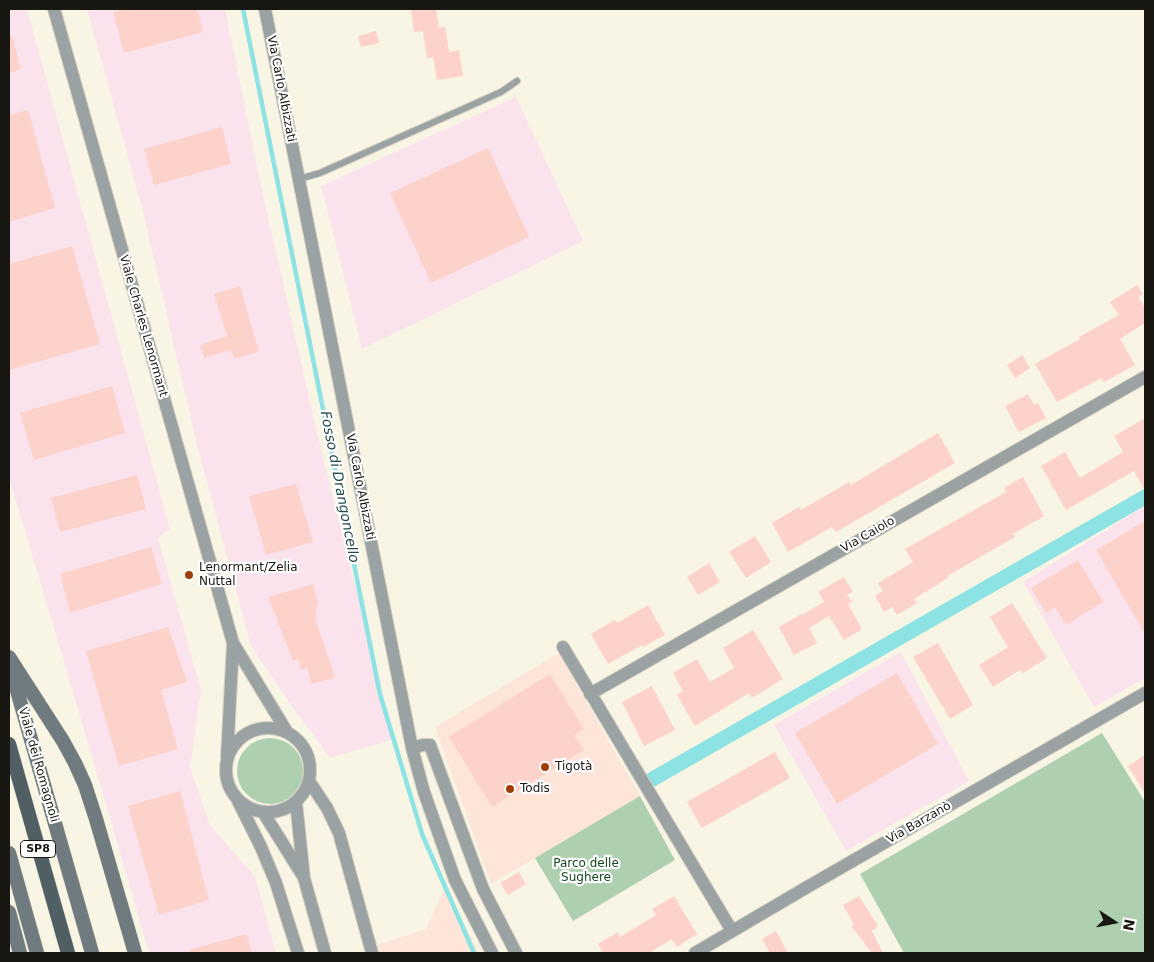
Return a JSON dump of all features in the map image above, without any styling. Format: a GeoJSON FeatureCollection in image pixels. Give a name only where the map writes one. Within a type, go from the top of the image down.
{"type":"FeatureCollection","features":[{"type":"Feature","properties":{"kind":"main road"},"geometry":{"type":"LineString","coordinates":[[9,657],[72,758],[85,785],[135,953]]}},
{"type":"Feature","properties":{"kind":"main road","name":"Viale dei Romagnoli"},"geometry":{"type":"LineString","coordinates":[[9,663],[92,953]]}},
{"type":"Feature","properties":{"kind":"main road","name":"SP8"},"geometry":{"type":"LineString","coordinates":[[9,744],[68,953]]}},
{"type":"Feature","properties":{"kind":"main road"},"geometry":{"type":"LineString","coordinates":[[9,853],[37,953]]}},
{"type":"Feature","properties":{"kind":"main road"},"geometry":{"type":"LineString","coordinates":[[9,912],[20,953]]}},
{"type":"Feature","properties":{"kind":"street","name":"Viale Charles Lenormant"},"geometry":{"type":"LineString","coordinates":[[54,9],[233,643],[287,732]]}},
{"type":"Feature","properties":{"kind":"street","name":"Via Carlo Albizzati"},"geometry":{"type":"LineString","coordinates":[[265,9],[412,748],[424,792],[456,880],[492,953]]}},
{"type":"Feature","properties":{"kind":"street","name":"Via Caiolo"},"geometry":{"type":"LineString","coordinates":[[590,694],[1145,377]]}},
{"type":"Feature","properties":{"kind":"street","name":"Viale Charles Lenormant"},"geometry":{"type":"LineString","coordinates":[[226,764],[233,643]]}},
{"type":"Feature","properties":{"kind":"street"},"geometry":{"type":"LineString","coordinates":[[563,647],[732,931]]}},
{"type":"Feature","properties":{"kind":"street","name":"Via Barzanò"},"geometry":{"type":"LineString","coordinates":[[695,953],[1145,694]]}},
{"type":"Feature","properties":{"kind":"street"},"geometry":{"type":"LineString","coordinates":[[237,798],[253,810],[263,812],[286,809],[296,802],[304,793],[309,781],[311,767],[307,753],[299,740],[287,732],[275,728],[262,728],[249,732],[238,740],[226,764],[226,776],[230,788],[237,798],[261,847],[273,876],[298,953]]}},
{"type":"Feature","properties":{"kind":"street"},"geometry":{"type":"LineString","coordinates":[[412,748],[423,744],[430,745],[483,889],[516,953]]}},
{"type":"Feature","properties":{"kind":"street"},"geometry":{"type":"LineString","coordinates":[[309,781],[327,808],[339,833],[372,953]]}},
{"type":"Feature","properties":{"kind":"street"},"geometry":{"type":"LineString","coordinates":[[296,802],[304,878],[326,953]]}},
{"type":"Feature","properties":{"kind":"street"},"geometry":{"type":"LineString","coordinates":[[263,812],[304,878]]}},
{"type":"Feature","properties":{"kind":"lane"},"geometry":{"type":"LineString","coordinates":[[299,179],[320,173],[501,92],[517,81]]}},
{"type":"Feature","properties":{"kind":"shaded area"},"geometry":{"type":"Polygon","coordinates":[[[9,9],[27,9],[170,529],[158,538],[201,690],[190,768],[210,825],[255,877],[276,953],[149,953],[9,477],[9,9]]]}},
{"type":"Feature","properties":{"kind":"shaded area"},"geometry":{"type":"Polygon","coordinates":[[[87,9],[225,9],[259,177],[319,442],[394,739],[330,758],[251,646],[197,445],[143,211],[87,9]]]}},
{"type":"Feature","properties":{"kind":"shaded area"},"geometry":{"type":"Polygon","coordinates":[[[516,97],[583,241],[362,349],[321,186],[516,97]]]}},
{"type":"Feature","properties":{"kind":"shaded area"},"geometry":{"type":"Polygon","coordinates":[[[1143,507],[1145,512],[1145,678],[1094,707],[1023,582],[1143,507]]]}},
{"type":"Feature","properties":{"kind":"shaded area"},"geometry":{"type":"Polygon","coordinates":[[[901,652],[969,781],[846,851],[774,725],[901,652]]]}},
{"type":"Feature","properties":{"kind":"shaded area"},"geometry":{"type":"Polygon","coordinates":[[[559,653],[640,796],[491,884],[435,727],[559,653]]]}},
{"type":"Feature","properties":{"kind":"shaded area"},"geometry":{"type":"Polygon","coordinates":[[[445,887],[479,953],[372,953],[371,947],[426,929],[445,887]]]}},
{"type":"Feature","properties":{"kind":"green space"},"geometry":{"type":"Polygon","coordinates":[[[1102,733],[1145,802],[1145,953],[904,953],[860,874],[1102,733]]]}},
{"type":"Feature","properties":{"kind":"green space"},"geometry":{"type":"Polygon","coordinates":[[[270,738],[283,741],[293,748],[300,758],[303,771],[300,784],[293,794],[283,801],[270,804],[257,801],[247,794],[240,784],[237,771],[240,758],[247,748],[257,741],[270,738]]]}},
{"type":"Feature","properties":{"kind":"green space","name":"Parco delle Sughere"},"geometry":{"type":"Polygon","coordinates":[[[640,796],[675,860],[573,921],[535,858],[640,796]]]}},
{"type":"Feature","properties":{"kind":"building"},"geometry":{"type":"Polygon","coordinates":[[[126,9],[197,9],[203,32],[124,53],[113,12],[126,9]]]}},
{"type":"Feature","properties":{"kind":"building"},"geometry":{"type":"Polygon","coordinates":[[[411,9],[436,9],[439,28],[445,27],[449,52],[459,50],[463,76],[437,80],[433,57],[427,58],[423,31],[414,32],[411,9]]]}},
{"type":"Feature","properties":{"kind":"building"},"geometry":{"type":"Polygon","coordinates":[[[376,31],[379,43],[361,47],[358,36],[376,31]]]}},
{"type":"Feature","properties":{"kind":"building"},"geometry":{"type":"Polygon","coordinates":[[[9,36],[12,36],[21,69],[9,73],[9,36]]]}},
{"type":"Feature","properties":{"kind":"building"},"geometry":{"type":"Polygon","coordinates":[[[28,110],[55,208],[9,222],[9,115],[28,110]]]}},
{"type":"Feature","properties":{"kind":"building"},"geometry":{"type":"Polygon","coordinates":[[[222,127],[231,164],[154,185],[144,149],[222,127]]]}},
{"type":"Feature","properties":{"kind":"building"},"geometry":{"type":"Polygon","coordinates":[[[488,148],[529,237],[431,283],[390,193],[488,148]]]}},
{"type":"Feature","properties":{"kind":"building"},"geometry":{"type":"Polygon","coordinates":[[[72,246],[100,344],[9,370],[9,264],[72,246]]]}},
{"type":"Feature","properties":{"kind":"building"},"geometry":{"type":"Polygon","coordinates":[[[1137,285],[1143,294],[1138,297],[1145,307],[1145,323],[1120,339],[1135,365],[1104,382],[1101,378],[1057,402],[1035,364],[1119,315],[1110,302],[1137,285]]]}},
{"type":"Feature","properties":{"kind":"building"},"geometry":{"type":"Polygon","coordinates":[[[240,286],[259,352],[234,359],[231,350],[204,358],[200,345],[227,336],[214,294],[240,286]]]}},
{"type":"Feature","properties":{"kind":"building"},"geometry":{"type":"Polygon","coordinates":[[[1022,355],[1030,368],[1015,378],[1007,365],[1022,355]]]}},
{"type":"Feature","properties":{"kind":"building"},"geometry":{"type":"Polygon","coordinates":[[[112,386],[125,433],[34,460],[20,413],[112,386]]]}},
{"type":"Feature","properties":{"kind":"building"},"geometry":{"type":"Polygon","coordinates":[[[1028,394],[1034,405],[1038,403],[1046,418],[1019,432],[1005,406],[1028,394]]]}},
{"type":"Feature","properties":{"kind":"building"},"geometry":{"type":"Polygon","coordinates":[[[1145,418],[1145,491],[1134,471],[1066,510],[1041,466],[1065,452],[1080,478],[1123,452],[1114,436],[1145,418]]]}},
{"type":"Feature","properties":{"kind":"building"},"geometry":{"type":"Polygon","coordinates":[[[938,433],[955,463],[836,532],[832,527],[788,552],[772,523],[799,507],[801,510],[849,482],[851,485],[938,433]]]}},
{"type":"Feature","properties":{"kind":"building"},"geometry":{"type":"Polygon","coordinates":[[[137,475],[146,509],[60,532],[51,498],[137,475]]]}},
{"type":"Feature","properties":{"kind":"building"},"geometry":{"type":"Polygon","coordinates":[[[1023,477],[1044,516],[1013,534],[1015,537],[947,576],[948,578],[914,599],[917,603],[897,615],[892,607],[884,612],[875,596],[883,591],[878,583],[913,562],[905,549],[1006,492],[1004,488],[1023,477]]]}},
{"type":"Feature","properties":{"kind":"building"},"geometry":{"type":"Polygon","coordinates":[[[296,484],[313,542],[266,555],[249,496],[296,484]]]}},
{"type":"Feature","properties":{"kind":"building"},"geometry":{"type":"Polygon","coordinates":[[[1145,521],[1145,634],[1096,550],[1145,521]]]}},
{"type":"Feature","properties":{"kind":"building"},"geometry":{"type":"Polygon","coordinates":[[[755,536],[771,562],[746,578],[729,552],[755,536]]]}},
{"type":"Feature","properties":{"kind":"building"},"geometry":{"type":"Polygon","coordinates":[[[151,547],[162,584],[70,613],[60,574],[151,547]]]}},
{"type":"Feature","properties":{"kind":"building"},"geometry":{"type":"Polygon","coordinates":[[[1078,560],[1103,602],[1066,625],[1055,607],[1046,613],[1031,588],[1078,560]]]}},
{"type":"Feature","properties":{"kind":"building"},"geometry":{"type":"Polygon","coordinates":[[[709,563],[720,582],[698,595],[687,577],[709,563]]]}},
{"type":"Feature","properties":{"kind":"building"},"geometry":{"type":"Polygon","coordinates":[[[844,577],[853,592],[847,595],[852,602],[848,604],[862,629],[844,640],[829,616],[809,628],[817,643],[794,655],[779,627],[824,602],[818,592],[844,577]]]}},
{"type":"Feature","properties":{"kind":"building"},"geometry":{"type":"Polygon","coordinates":[[[313,584],[318,602],[315,618],[335,678],[311,684],[307,668],[301,670],[298,659],[293,661],[268,597],[313,584]]]}},
{"type":"Feature","properties":{"kind":"building"},"geometry":{"type":"Polygon","coordinates":[[[1012,603],[1047,658],[1023,673],[1020,670],[993,687],[979,665],[1008,647],[990,617],[1012,603]]]}},
{"type":"Feature","properties":{"kind":"building"},"geometry":{"type":"Polygon","coordinates":[[[648,605],[665,635],[643,647],[642,645],[608,664],[591,634],[615,620],[617,623],[648,605]]]}},
{"type":"Feature","properties":{"kind":"building"},"geometry":{"type":"Polygon","coordinates":[[[168,627],[187,682],[161,690],[178,749],[119,766],[86,651],[168,627]]]}},
{"type":"Feature","properties":{"kind":"building"},"geometry":{"type":"Polygon","coordinates":[[[753,630],[783,679],[752,698],[749,693],[695,726],[677,695],[683,691],[673,673],[697,659],[710,682],[734,668],[723,648],[753,630]]]}},
{"type":"Feature","properties":{"kind":"building"},"geometry":{"type":"Polygon","coordinates":[[[938,643],[973,705],[950,719],[913,657],[938,643]]]}},
{"type":"Feature","properties":{"kind":"building"},"geometry":{"type":"Polygon","coordinates":[[[897,673],[938,744],[837,804],[795,733],[897,673]]]}},
{"type":"Feature","properties":{"kind":"building"},"geometry":{"type":"Polygon","coordinates":[[[550,674],[584,729],[574,735],[584,750],[492,807],[449,737],[550,674]]]}},
{"type":"Feature","properties":{"kind":"building"},"geometry":{"type":"Polygon","coordinates":[[[652,686],[675,730],[644,746],[622,702],[652,686]]]}},
{"type":"Feature","properties":{"kind":"building"},"geometry":{"type":"Polygon","coordinates":[[[775,752],[790,778],[702,828],[687,802],[775,752]]]}},
{"type":"Feature","properties":{"kind":"building"},"geometry":{"type":"Polygon","coordinates":[[[1145,755],[1145,793],[1128,766],[1145,755]]]}},
{"type":"Feature","properties":{"kind":"building"},"geometry":{"type":"Polygon","coordinates":[[[180,791],[209,900],[159,915],[128,806],[180,791]]]}},
{"type":"Feature","properties":{"kind":"building"},"geometry":{"type":"Polygon","coordinates":[[[519,872],[526,884],[508,895],[500,883],[519,872]]]}},
{"type":"Feature","properties":{"kind":"building"},"geometry":{"type":"Polygon","coordinates":[[[674,896],[697,934],[677,947],[672,939],[649,953],[603,953],[598,944],[618,932],[620,937],[656,915],[652,909],[674,896]]]}},
{"type":"Feature","properties":{"kind":"building"},"geometry":{"type":"Polygon","coordinates":[[[859,896],[878,926],[872,931],[883,953],[872,953],[851,926],[854,924],[843,905],[859,896]]]}},
{"type":"Feature","properties":{"kind":"building"},"geometry":{"type":"Polygon","coordinates":[[[776,931],[788,953],[770,953],[762,939],[776,931]]]}},
{"type":"Feature","properties":{"kind":"building"},"geometry":{"type":"Polygon","coordinates":[[[246,934],[252,953],[190,953],[189,950],[246,934]]]}},
{"type":"Feature","properties":{"kind":"waterway","name":"Fosso di Drangoncello"},"geometry":{"type":"LineString","coordinates":[[243,9],[380,694],[422,834],[474,953]]}},
{"type":"Feature","properties":{"kind":"waterway"},"geometry":{"type":"LineString","coordinates":[[651,780],[1145,497]]}},
{"type":"Feature","properties":{"kind":"place","name":"Lenormant/Zelia Nuttal"},"geometry":{"type":"Point","coordinates":[189,575]}},
{"type":"Feature","properties":{"kind":"place","name":"Tigotà"},"geometry":{"type":"Point","coordinates":[545,767]}},
{"type":"Feature","properties":{"kind":"place","name":"Todis"},"geometry":{"type":"Point","coordinates":[510,789]}}]}
